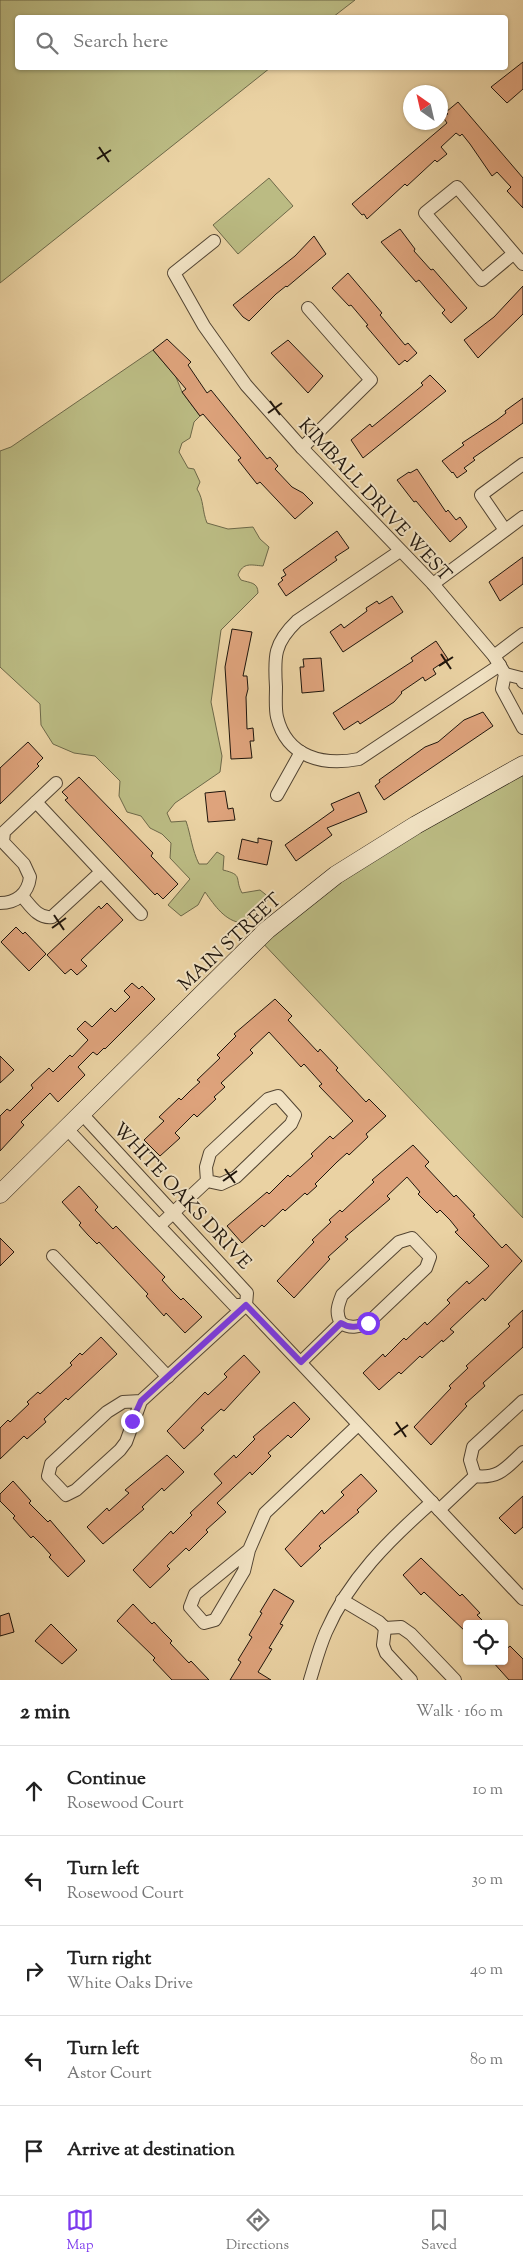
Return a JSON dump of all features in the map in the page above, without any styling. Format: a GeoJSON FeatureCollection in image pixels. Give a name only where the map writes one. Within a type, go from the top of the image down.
{"type":"FeatureCollection","features":[{"type":"Feature","properties":{"kind":"main road","name":"MAIN STREET"},"geometry":{"type":"LineString","coordinates":[[0,1194],[68,1129],[267,930],[336,876],[416,825],[523,765]]}},
{"type":"Feature","properties":{"kind":"street"},"geometry":{"type":"LineString","coordinates":[[513,254],[482,280],[425,213],[457,186],[523,264]]}},
{"type":"Feature","properties":{"kind":"street","name":"KIMBALL DRIVE WEST"},"geometry":{"type":"LineString","coordinates":[[214,241],[174,273],[204,326],[228,362],[302,448],[432,584],[500,665],[521,678],[523,682]]}},
{"type":"Feature","properties":{"kind":"street"},"geometry":{"type":"LineString","coordinates":[[302,448],[371,380],[308,308]]}},
{"type":"Feature","properties":{"kind":"street"},"geometry":{"type":"LineString","coordinates":[[506,530],[481,495],[523,464]]}},
{"type":"Feature","properties":{"kind":"street"},"geometry":{"type":"LineString","coordinates":[[432,584],[523,517]]}},
{"type":"Feature","properties":{"kind":"street"},"geometry":{"type":"LineString","coordinates":[[400,551],[297,622],[284,634],[277,647],[275,661],[277,717],[291,742],[301,752],[314,759],[333,762],[359,758],[500,665],[523,634]]}},
{"type":"Feature","properties":{"kind":"street"},"geometry":{"type":"LineString","coordinates":[[500,665],[502,689],[523,728]]}},
{"type":"Feature","properties":{"kind":"street"},"geometry":{"type":"LineString","coordinates":[[277,795],[301,752]]}},
{"type":"Feature","properties":{"kind":"street"},"geometry":{"type":"LineString","coordinates":[[0,903],[22,896],[29,882],[28,871],[7,847],[2,837],[4,832],[56,783]]}},
{"type":"Feature","properties":{"kind":"street"},"geometry":{"type":"LineString","coordinates":[[36,802],[141,914]]}},
{"type":"Feature","properties":{"kind":"street"},"geometry":{"type":"LineString","coordinates":[[22,896],[39,915],[45,918],[52,917],[101,872]]}},
{"type":"Feature","properties":{"kind":"street"},"geometry":{"type":"LineString","coordinates":[[278,1096],[295,1115],[291,1124],[236,1176],[221,1184],[207,1181],[206,1167],[210,1153],[268,1099],[278,1096]]}},
{"type":"Feature","properties":{"kind":"street","name":"WHITE OAKS DRIVE"},"geometry":{"type":"LineString","coordinates":[[82,1114],[248,1293],[246,1305]]}},
{"type":"Feature","properties":{"kind":"street","name":"WHITE OAKS DRIVE"},"geometry":{"type":"LineString","coordinates":[[68,1129],[234,1304],[246,1305],[523,1598]]}},
{"type":"Feature","properties":{"kind":"street"},"geometry":{"type":"LineString","coordinates":[[159,1226],[207,1181]]}},
{"type":"Feature","properties":{"kind":"street"},"geometry":{"type":"LineString","coordinates":[[412,1238],[430,1257],[426,1268],[368,1323],[358,1328],[346,1327],[341,1323],[337,1317],[342,1295],[399,1242],[412,1238]]}},
{"type":"Feature","properties":{"kind":"street"},"geometry":{"type":"LineString","coordinates":[[53,1256],[168,1377]]}},
{"type":"Feature","properties":{"kind":"street"},"geometry":{"type":"LineString","coordinates":[[141,1401],[123,1402],[107,1412],[51,1464],[48,1476],[66,1495],[76,1490],[120,1450],[126,1442],[141,1401],[246,1305]]}},
{"type":"Feature","properties":{"kind":"street"},"geometry":{"type":"LineString","coordinates":[[301,1362],[341,1323]]}},
{"type":"Feature","properties":{"kind":"street"},"geometry":{"type":"LineString","coordinates":[[475,1476],[470,1460],[474,1447],[523,1401]]}},
{"type":"Feature","properties":{"kind":"street"},"geometry":{"type":"LineString","coordinates":[[249,1550],[195,1594],[190,1607],[204,1623],[215,1620],[244,1570],[249,1550],[265,1513],[358,1425]]}},
{"type":"Feature","properties":{"kind":"street"},"geometry":{"type":"LineString","coordinates":[[310,1680],[325,1633],[342,1600],[361,1573],[393,1537],[475,1476],[488,1477],[501,1473],[523,1452]]}},
{"type":"Feature","properties":{"kind":"street"},"geometry":{"type":"LineString","coordinates":[[342,1600],[380,1622],[385,1628],[383,1645],[386,1653],[411,1680]]}},
{"type":"Feature","properties":{"kind":"street"},"geometry":{"type":"LineString","coordinates":[[385,1628],[401,1627],[411,1634],[455,1680]]}},
{"type":"Feature","properties":{"kind":"green space"},"geometry":{"type":"Polygon","coordinates":[[[0,0],[355,0],[336,15],[15,15],[15,70],[267,70],[0,283],[0,0]]]}},
{"type":"Feature","properties":{"kind":"green space"},"geometry":{"type":"Polygon","coordinates":[[[269,178],[293,206],[238,254],[213,225],[269,178]]]}},
{"type":"Feature","properties":{"kind":"green space"},"geometry":{"type":"Polygon","coordinates":[[[153,350],[176,377],[182,392],[200,416],[194,422],[190,438],[182,443],[179,452],[188,468],[194,469],[200,482],[197,489],[201,497],[207,523],[228,529],[253,527],[260,539],[269,547],[263,566],[245,566],[238,575],[241,580],[255,585],[258,593],[221,630],[211,702],[222,756],[220,772],[175,803],[167,813],[171,822],[186,821],[199,864],[207,864],[217,852],[224,856],[223,870],[236,876],[242,893],[260,890],[270,898],[242,923],[225,916],[205,892],[198,905],[181,916],[168,905],[190,879],[170,858],[171,843],[162,834],[150,828],[141,816],[127,812],[119,796],[120,781],[95,756],[74,753],[53,744],[41,725],[40,704],[0,667],[0,451],[11,447],[153,350]]]}},
{"type":"Feature","properties":{"kind":"green space"},"geometry":{"type":"Polygon","coordinates":[[[523,765],[523,1218],[258,938],[267,930],[523,765]]]}},
{"type":"Feature","properties":{"kind":"building"},"geometry":{"type":"Polygon","coordinates":[[[523,62],[523,89],[507,103],[491,87],[523,62]]]}},
{"type":"Feature","properties":{"kind":"building"},"geometry":{"type":"Polygon","coordinates":[[[458,102],[523,178],[523,208],[507,191],[511,187],[497,172],[492,176],[462,134],[460,136],[456,133],[441,147],[447,154],[437,162],[435,160],[407,186],[405,184],[367,219],[352,204],[439,130],[448,130],[448,110],[458,102]]]}},
{"type":"Feature","properties":{"kind":"building"},"geometry":{"type":"Polygon","coordinates":[[[400,229],[415,249],[414,251],[431,270],[433,269],[467,308],[451,323],[442,313],[445,310],[419,280],[416,282],[381,242],[400,229]]]}},
{"type":"Feature","properties":{"kind":"building"},"geometry":{"type":"Polygon","coordinates":[[[314,236],[326,254],[276,294],[249,321],[243,317],[233,305],[295,256],[314,236]]]}},
{"type":"Feature","properties":{"kind":"building"},"geometry":{"type":"Polygon","coordinates":[[[348,273],[382,313],[380,315],[405,345],[408,343],[417,353],[407,362],[405,360],[399,365],[351,305],[349,306],[332,288],[348,273]]]}},
{"type":"Feature","properties":{"kind":"building"},"geometry":{"type":"Polygon","coordinates":[[[523,286],[523,314],[478,358],[464,340],[494,317],[523,286]]]}},
{"type":"Feature","properties":{"kind":"building"},"geometry":{"type":"Polygon","coordinates":[[[167,339],[191,362],[188,365],[207,393],[211,390],[267,459],[270,457],[278,466],[275,469],[292,487],[303,493],[313,503],[295,519],[260,482],[257,484],[238,460],[241,458],[203,414],[200,416],[182,392],[186,389],[153,350],[167,339]]]}},
{"type":"Feature","properties":{"kind":"building"},"geometry":{"type":"Polygon","coordinates":[[[288,340],[323,376],[308,393],[271,353],[288,340]]]}},
{"type":"Feature","properties":{"kind":"building"},"geometry":{"type":"Polygon","coordinates":[[[430,375],[446,391],[363,458],[351,440],[370,424],[372,427],[423,385],[421,383],[430,375]]]}},
{"type":"Feature","properties":{"kind":"building"},"geometry":{"type":"Polygon","coordinates":[[[523,398],[523,423],[473,458],[475,460],[464,468],[467,471],[457,478],[442,461],[464,445],[462,443],[497,420],[506,413],[505,411],[523,398]]]}},
{"type":"Feature","properties":{"kind":"building"},"geometry":{"type":"Polygon","coordinates":[[[417,469],[446,512],[448,510],[456,520],[460,517],[467,527],[450,542],[397,480],[417,469]]]}},
{"type":"Feature","properties":{"kind":"building"},"geometry":{"type":"Polygon","coordinates":[[[337,531],[349,548],[335,557],[337,560],[286,596],[278,584],[283,580],[281,578],[286,575],[283,570],[337,531]]]}},
{"type":"Feature","properties":{"kind":"building"},"geometry":{"type":"Polygon","coordinates":[[[523,557],[523,584],[500,601],[489,582],[523,557]]]}},
{"type":"Feature","properties":{"kind":"building"},"geometry":{"type":"Polygon","coordinates":[[[392,596],[403,612],[343,652],[330,632],[341,624],[344,628],[367,611],[366,608],[377,601],[379,604],[392,596]]]}},
{"type":"Feature","properties":{"kind":"building"},"geometry":{"type":"Polygon","coordinates":[[[232,629],[252,632],[243,676],[247,676],[248,689],[246,697],[247,729],[253,728],[254,741],[250,741],[252,758],[231,759],[225,667],[232,629]]]}},
{"type":"Feature","properties":{"kind":"building"},"geometry":{"type":"Polygon","coordinates":[[[436,641],[448,659],[433,669],[436,674],[425,681],[423,677],[401,692],[394,702],[360,724],[358,721],[344,730],[333,713],[413,661],[411,658],[436,641]]]}},
{"type":"Feature","properties":{"kind":"building"},"geometry":{"type":"Polygon","coordinates":[[[321,658],[324,691],[302,693],[300,667],[304,667],[303,659],[321,658]]]}},
{"type":"Feature","properties":{"kind":"building"},"geometry":{"type":"Polygon","coordinates":[[[483,712],[493,726],[384,800],[375,786],[380,782],[379,780],[425,747],[438,742],[464,720],[483,712]]]}},
{"type":"Feature","properties":{"kind":"building"},"geometry":{"type":"Polygon","coordinates":[[[28,742],[43,758],[37,764],[39,766],[0,804],[0,768],[28,742]]]}},
{"type":"Feature","properties":{"kind":"building"},"geometry":{"type":"Polygon","coordinates":[[[79,777],[153,853],[151,856],[178,884],[163,899],[157,893],[155,895],[65,800],[68,798],[62,792],[79,777]]]}},
{"type":"Feature","properties":{"kind":"building"},"geometry":{"type":"Polygon","coordinates":[[[225,791],[228,809],[233,808],[235,820],[208,822],[205,793],[225,791]]]}},
{"type":"Feature","properties":{"kind":"building"},"geometry":{"type":"Polygon","coordinates":[[[359,792],[367,812],[327,828],[332,835],[296,861],[285,845],[334,810],[331,804],[359,792]]]}},
{"type":"Feature","properties":{"kind":"building"},"geometry":{"type":"Polygon","coordinates":[[[258,838],[272,841],[267,865],[238,859],[242,839],[258,843],[258,838]]]}},
{"type":"Feature","properties":{"kind":"building"},"geometry":{"type":"Polygon","coordinates":[[[107,903],[123,920],[81,960],[87,966],[77,975],[71,969],[65,974],[47,955],[99,906],[101,909],[107,903]]]}},
{"type":"Feature","properties":{"kind":"building"},"geometry":{"type":"Polygon","coordinates":[[[16,927],[23,934],[25,932],[46,954],[29,971],[1,942],[16,927]]]}},
{"type":"Feature","properties":{"kind":"building"},"geometry":{"type":"Polygon","coordinates":[[[132,983],[139,989],[142,986],[155,999],[105,1049],[97,1055],[93,1052],[78,1067],[85,1075],[58,1102],[50,1093],[21,1122],[24,1125],[0,1151],[0,1116],[7,1109],[10,1111],[33,1088],[31,1085],[49,1068],[53,1072],[70,1055],[72,1057],[88,1040],[77,1029],[85,1021],[92,1027],[111,1008],[115,1012],[130,997],[124,991],[132,983]]]}},
{"type":"Feature","properties":{"kind":"building"},"geometry":{"type":"Polygon","coordinates":[[[275,999],[292,1016],[288,1020],[318,1052],[320,1049],[338,1068],[336,1070],[366,1102],[369,1099],[386,1116],[366,1134],[368,1137],[349,1155],[347,1153],[315,1184],[317,1186],[307,1195],[305,1193],[285,1211],[283,1209],[264,1227],[262,1225],[242,1243],[227,1226],[267,1192],[269,1194],[288,1175],[290,1177],[313,1156],[311,1154],[330,1136],[333,1139],[353,1121],[319,1086],[322,1084],[304,1064],[301,1067],[269,1032],[250,1050],[253,1053],[221,1083],[225,1087],[214,1097],[216,1099],[197,1117],[194,1114],[175,1133],[180,1138],[160,1156],[144,1140],[164,1121],[159,1117],[200,1082],[197,1080],[220,1058],[217,1055],[236,1036],[234,1034],[275,999]]]}},
{"type":"Feature","properties":{"kind":"building"},"geometry":{"type":"Polygon","coordinates":[[[0,1056],[14,1070],[0,1083],[0,1056]]]}},
{"type":"Feature","properties":{"kind":"building"},"geometry":{"type":"Polygon","coordinates":[[[413,1145],[429,1162],[425,1166],[454,1197],[456,1195],[475,1215],[473,1216],[502,1248],[506,1244],[522,1261],[485,1301],[483,1298],[450,1329],[454,1332],[443,1342],[442,1340],[422,1358],[420,1356],[401,1374],[399,1372],[379,1390],[363,1373],[383,1354],[385,1357],[404,1338],[406,1340],[425,1322],[427,1325],[450,1303],[447,1300],[467,1281],[469,1284],[489,1266],[455,1232],[458,1230],[450,1220],[440,1210],[437,1213],[418,1194],[420,1192],[407,1177],[387,1196],[390,1199],[345,1237],[348,1239],[328,1257],[330,1259],[294,1298],[277,1281],[314,1242],[312,1240],[331,1222],[329,1220],[340,1210],[342,1212],[374,1182],[372,1180],[413,1145]]]}},
{"type":"Feature","properties":{"kind":"building"},"geometry":{"type":"Polygon","coordinates":[[[79,1186],[98,1207],[95,1210],[113,1229],[116,1226],[165,1277],[162,1280],[172,1291],[181,1300],[183,1298],[202,1317],[185,1333],[166,1313],[164,1316],[146,1296],[148,1294],[99,1242],[97,1244],[88,1235],[79,1225],[81,1223],[62,1202],[79,1186]]]}},
{"type":"Feature","properties":{"kind":"building"},"geometry":{"type":"Polygon","coordinates":[[[0,1238],[14,1252],[0,1266],[0,1238]]]}},
{"type":"Feature","properties":{"kind":"building"},"geometry":{"type":"Polygon","coordinates":[[[523,1310],[523,1347],[483,1383],[485,1386],[465,1404],[467,1406],[431,1445],[414,1427],[451,1388],[449,1386],[468,1368],[466,1366],[510,1326],[508,1324],[523,1310]]]}},
{"type":"Feature","properties":{"kind":"building"},"geometry":{"type":"Polygon","coordinates":[[[101,1337],[117,1354],[68,1400],[66,1398],[44,1419],[46,1422],[27,1439],[24,1436],[0,1459],[0,1428],[8,1420],[10,1422],[29,1404],[27,1402],[38,1392],[40,1394],[72,1365],[70,1363],[80,1353],[82,1355],[101,1337]]]}},
{"type":"Feature","properties":{"kind":"building"},"geometry":{"type":"Polygon","coordinates":[[[244,1355],[260,1372],[224,1411],[221,1409],[201,1428],[204,1430],[184,1449],[167,1431],[205,1392],[208,1395],[227,1377],[224,1374],[244,1355]]]}},
{"type":"Feature","properties":{"kind":"building"},"geometry":{"type":"Polygon","coordinates":[[[294,1402],[310,1419],[291,1438],[288,1435],[268,1453],[271,1456],[252,1475],[250,1472],[217,1503],[226,1512],[206,1530],[208,1532],[189,1551],[186,1548],[167,1566],[170,1569],[150,1588],[133,1570],[171,1531],[173,1534],[192,1515],[190,1513],[222,1483],[214,1474],[234,1455],[236,1458],[255,1439],[253,1437],[294,1402]]]}},
{"type":"Feature","properties":{"kind":"building"},"geometry":{"type":"Polygon","coordinates":[[[167,1455],[184,1472],[164,1491],[162,1488],[142,1507],[144,1509],[103,1544],[87,1527],[107,1508],[109,1511],[129,1493],[125,1490],[167,1455]]]}},
{"type":"Feature","properties":{"kind":"building"},"geometry":{"type":"Polygon","coordinates":[[[361,1474],[377,1491],[357,1510],[359,1512],[319,1546],[321,1548],[301,1567],[285,1549],[322,1510],[324,1514],[344,1495],[341,1492],[361,1474]]]}},
{"type":"Feature","properties":{"kind":"building"},"geometry":{"type":"Polygon","coordinates":[[[13,1481],[31,1501],[29,1503],[48,1522],[50,1520],[85,1561],[68,1577],[49,1557],[51,1555],[33,1536],[31,1538],[13,1518],[15,1516],[0,1501],[0,1494],[13,1481]]]}},
{"type":"Feature","properties":{"kind":"building"},"geometry":{"type":"Polygon","coordinates":[[[523,1496],[523,1527],[515,1534],[499,1518],[523,1496]]]}},
{"type":"Feature","properties":{"kind":"building"},"geometry":{"type":"Polygon","coordinates":[[[421,1558],[460,1596],[462,1594],[480,1613],[477,1615],[482,1620],[463,1620],[463,1629],[424,1592],[421,1595],[403,1575],[421,1558]]]}},
{"type":"Feature","properties":{"kind":"building"},"geometry":{"type":"Polygon","coordinates":[[[274,1589],[294,1601],[280,1624],[283,1625],[269,1648],[272,1649],[258,1672],[271,1680],[230,1680],[241,1662],[238,1660],[252,1637],[249,1635],[262,1613],[260,1612],[274,1589]]]}},
{"type":"Feature","properties":{"kind":"building"},"geometry":{"type":"Polygon","coordinates":[[[133,1604],[152,1624],[154,1622],[189,1663],[191,1661],[209,1680],[172,1680],[153,1660],[155,1658],[117,1621],[133,1604]]]}},
{"type":"Feature","properties":{"kind":"building"},"geometry":{"type":"Polygon","coordinates":[[[9,1613],[14,1632],[0,1636],[0,1616],[9,1613]]]}},
{"type":"Feature","properties":{"kind":"building"},"geometry":{"type":"Polygon","coordinates":[[[51,1624],[77,1650],[62,1664],[35,1641],[51,1624]]]}},
{"type":"Feature","properties":{"kind":"building"},"geometry":{"type":"Polygon","coordinates":[[[510,1646],[523,1659],[523,1680],[509,1680],[496,1665],[508,1665],[508,1648],[510,1646]]]}},
{"type":"Feature","properties":{"kind":"route"},"geometry":{"type":"LineString","coordinates":[[132,1421],[141,1401],[246,1305],[301,1362],[341,1323],[346,1327],[358,1328],[368,1323]]}}]}
